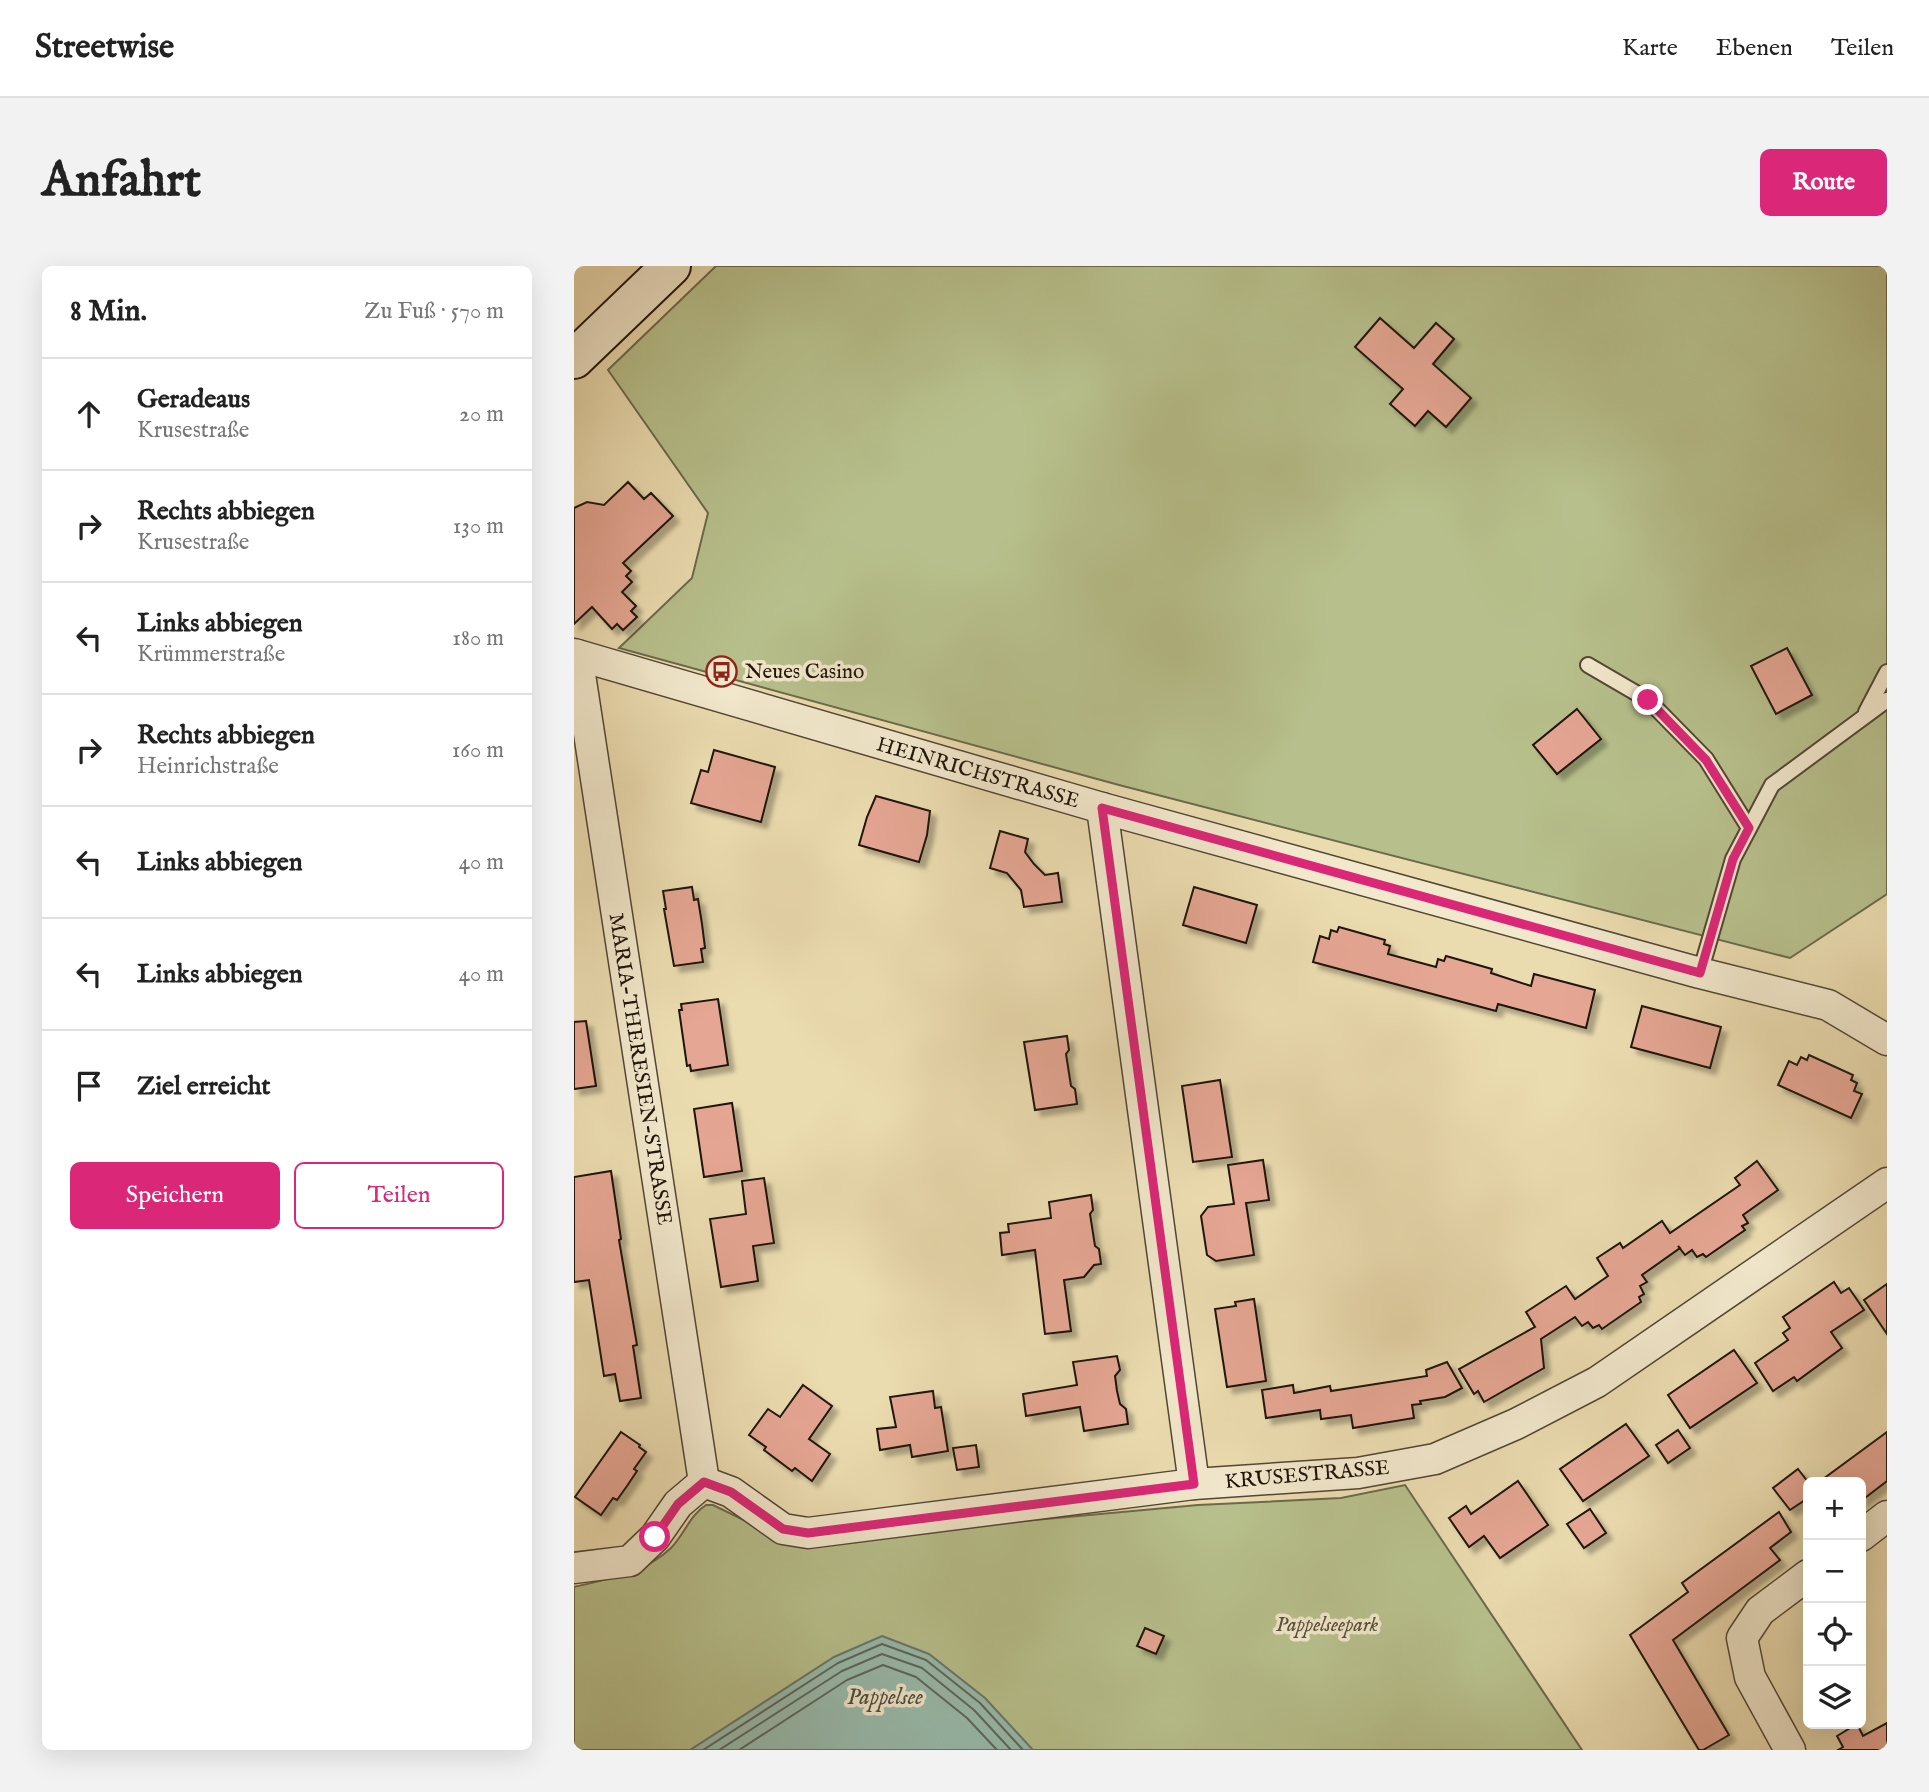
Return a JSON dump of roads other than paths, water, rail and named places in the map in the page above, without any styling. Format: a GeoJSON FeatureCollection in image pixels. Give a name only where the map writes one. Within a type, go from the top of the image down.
{"type":"FeatureCollection","features":[{"type":"Feature","properties":{"kind":"main road"},"geometry":{"type":"LineString","coordinates":[[574,359],[671,266]]}},
{"type":"Feature","properties":{"kind":"street","name":"HEINRICHSTRASSE"},"geometry":{"type":"LineString","coordinates":[[576,655],[1102,808],[1700,973],[1828,1005],[1887,1040]]}},
{"type":"Feature","properties":{"kind":"street","name":"MARIA-THERESIEN-STRASSE"},"geometry":{"type":"LineString","coordinates":[[576,655],[704,1482]]}},
{"type":"Feature","properties":{"kind":"street"},"geometry":{"type":"LineString","coordinates":[[1102,808],[1194,1484]]}},
{"type":"Feature","properties":{"kind":"street","name":"KRUSESTRASSE"},"geometry":{"type":"LineString","coordinates":[[704,1482],[731,1492],[783,1529],[808,1533],[1194,1484],[1358,1473],[1435,1459],[1516,1424],[1597,1382],[1887,1183]]}},
{"type":"Feature","properties":{"kind":"street"},"geometry":{"type":"LineString","coordinates":[[574,1568],[630,1560],[655,1537],[678,1504],[704,1482]]}},
{"type":"Feature","properties":{"kind":"street"},"geometry":{"type":"LineString","coordinates":[[1866,1532],[1887,1516]]}},
{"type":"Feature","properties":{"kind":"street"},"geometry":{"type":"LineString","coordinates":[[1790,1750],[1750,1677],[1742,1638],[1760,1611],[1803,1579]]}},
{"type":"Feature","properties":{"kind":"lane"},"geometry":{"type":"LineString","coordinates":[[1588,665],[1648,700],[1706,760],[1749,828]]}},
{"type":"Feature","properties":{"kind":"lane"},"geometry":{"type":"LineString","coordinates":[[1864,717],[1887,672]]}},
{"type":"Feature","properties":{"kind":"lane"},"geometry":{"type":"LineString","coordinates":[[1700,973],[1733,859],[1772,785],[1887,699]]}},
{"type":"Feature","properties":{"kind":"water","name":"Pappelsee"},"geometry":{"type":"Polygon","coordinates":[[[882,1636],[929,1654],[985,1698],[1033,1750],[690,1750],[834,1657],[882,1636]]]}},
{"type":"Feature","properties":{"kind":"place","name":"Neues Casino"},"geometry":{"type":"Point","coordinates":[722,671]}},
{"type":"Feature","properties":{"kind":"park label","name":"Pappelseepark"},"geometry":{"type":"Point","coordinates":[1327,1624]}}]}
